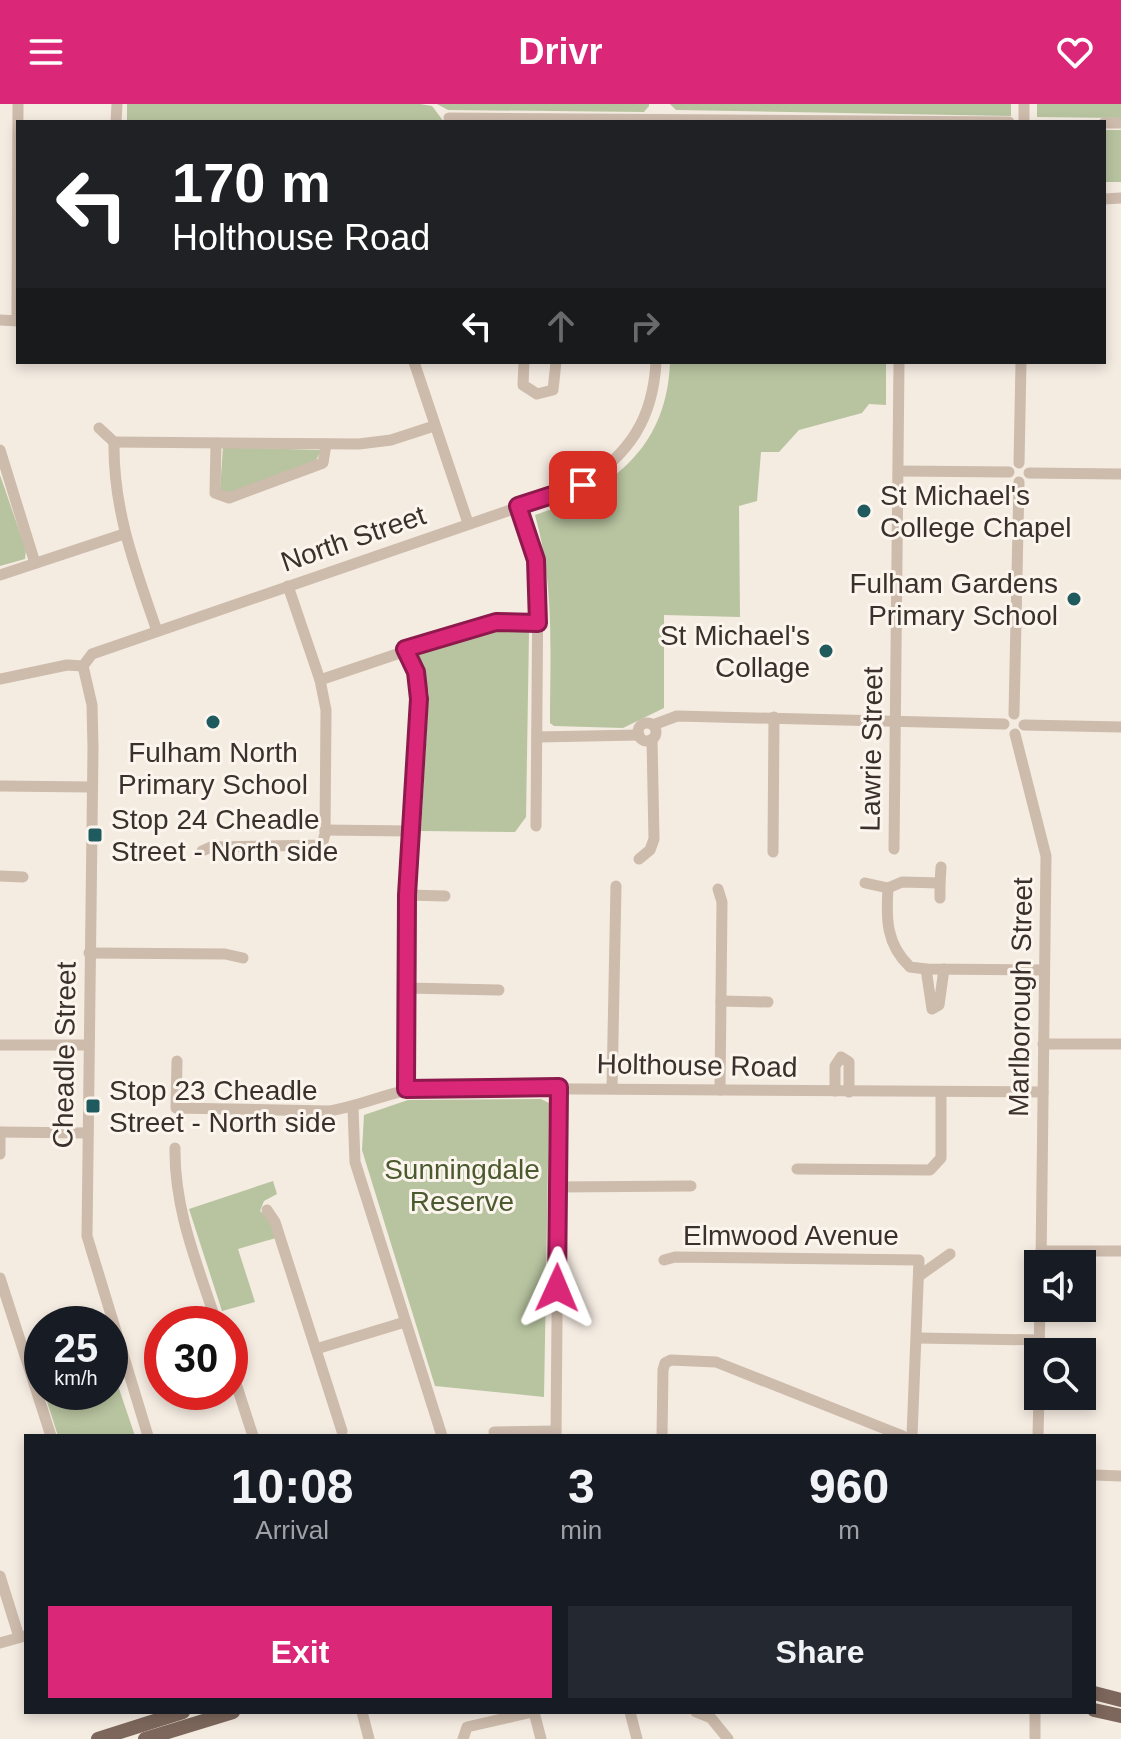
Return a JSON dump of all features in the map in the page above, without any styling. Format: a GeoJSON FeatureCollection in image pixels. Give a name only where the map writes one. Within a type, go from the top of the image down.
{"type":"FeatureCollection","features":[{"type":"Feature","properties":{"kind":"main road"},"geometry":{"type":"LineString","coordinates":[[1096,1694],[1121,1700]]}},
{"type":"Feature","properties":{"kind":"main road"},"geometry":{"type":"LineString","coordinates":[[1096,1710],[1121,1716]]}},
{"type":"Feature","properties":{"kind":"main road"},"geometry":{"type":"LineString","coordinates":[[98,1739],[131,1734],[178,1714]]}},
{"type":"Feature","properties":{"kind":"main road"},"geometry":{"type":"LineString","coordinates":[[145,1739],[226,1714]]}},
{"type":"Feature","properties":{"kind":"street"},"geometry":{"type":"LineString","coordinates":[[449,118],[660,120],[660,104]]}},
{"type":"Feature","properties":{"kind":"street"},"geometry":{"type":"LineString","coordinates":[[415,364],[468,523]]}},
{"type":"Feature","properties":{"kind":"street"},"geometry":{"type":"LineString","coordinates":[[524,364],[523,385],[537,394],[553,390],[556,364]]}},
{"type":"Feature","properties":{"kind":"street","name":"North Street"},"geometry":{"type":"LineString","coordinates":[[0,679],[67,665],[83,666],[92,654],[583,485],[622,454],[645,416],[656,364]]}},
{"type":"Feature","properties":{"kind":"street","name":"Lawrie Street"},"geometry":{"type":"LineString","coordinates":[[894,849],[899,364]]}},
{"type":"Feature","properties":{"kind":"street"},"geometry":{"type":"LineString","coordinates":[[899,471],[1009,472],[1019,463],[1021,364]]}},
{"type":"Feature","properties":{"kind":"street"},"geometry":{"type":"LineString","coordinates":[[99,428],[114,442],[326,444],[391,440],[434,426]]}},
{"type":"Feature","properties":{"kind":"street"},"geometry":{"type":"LineString","coordinates":[[114,442],[113,484],[124,534],[157,631]]}},
{"type":"Feature","properties":{"kind":"street"},"geometry":{"type":"LineString","coordinates":[[216,443],[215,493],[229,498],[323,463],[326,444]]}},
{"type":"Feature","properties":{"kind":"street"},"geometry":{"type":"LineString","coordinates":[[0,450],[35,563]]}},
{"type":"Feature","properties":{"kind":"street"},"geometry":{"type":"LineString","coordinates":[[1019,463],[1027,467],[1029,473]]}},
{"type":"Feature","properties":{"kind":"street"},"geometry":{"type":"LineString","coordinates":[[1009,472],[1013,480],[1019,482]]}},
{"type":"Feature","properties":{"kind":"street"},"geometry":{"type":"LineString","coordinates":[[639,735],[643,724],[653,725],[668,716],[1004,724],[1014,714],[1019,482],[1029,473],[1121,474]]}},
{"type":"Feature","properties":{"kind":"street"},"geometry":{"type":"LineString","coordinates":[[518,506],[536,560],[536,826]]}},
{"type":"Feature","properties":{"kind":"street"},"geometry":{"type":"LineString","coordinates":[[0,575],[124,534]]}},
{"type":"Feature","properties":{"kind":"street"},"geometry":{"type":"LineString","coordinates":[[202,851],[211,847],[322,845],[325,830],[326,710],[320,680],[288,586]]}},
{"type":"Feature","properties":{"kind":"street"},"geometry":{"type":"LineString","coordinates":[[320,680],[405,649],[496,622],[538,623]]}},
{"type":"Feature","properties":{"kind":"street"},"geometry":{"type":"LineString","coordinates":[[405,649],[416,672],[419,699],[407,895],[406,1089]]}},
{"type":"Feature","properties":{"kind":"street","name":"Cheadle Street"},"geometry":{"type":"LineString","coordinates":[[83,666],[92,705],[87,1045],[89,1250],[147,1434]]}},
{"type":"Feature","properties":{"kind":"street"},"geometry":{"type":"LineString","coordinates":[[1014,714],[1022,718],[1024,725]]}},
{"type":"Feature","properties":{"kind":"street"},"geometry":{"type":"LineString","coordinates":[[773,852],[774,717]]}},
{"type":"Feature","properties":{"kind":"street"},"geometry":{"type":"LineString","coordinates":[[1004,724],[1006,730],[1015,734],[1024,725],[1121,727]]}},
{"type":"Feature","properties":{"kind":"street"},"geometry":{"type":"LineString","coordinates":[[639,859],[650,850],[654,839],[652,739],[656,732],[653,725]]}},
{"type":"Feature","properties":{"kind":"street","name":"Marlborough Street"},"geometry":{"type":"LineString","coordinates":[[1015,734],[1046,856],[1041,1250]]}},
{"type":"Feature","properties":{"kind":"street"},"geometry":{"type":"LineString","coordinates":[[537,737],[639,735],[652,739]]}},
{"type":"Feature","properties":{"kind":"street"},"geometry":{"type":"LineString","coordinates":[[0,786],[91,787]]}},
{"type":"Feature","properties":{"kind":"street"},"geometry":{"type":"LineString","coordinates":[[325,830],[410,831]]}},
{"type":"Feature","properties":{"kind":"street"},"geometry":{"type":"LineString","coordinates":[[940,898],[941,867]]}},
{"type":"Feature","properties":{"kind":"street"},"geometry":{"type":"LineString","coordinates":[[0,876],[23,877]]}},
{"type":"Feature","properties":{"kind":"street"},"geometry":{"type":"LineString","coordinates":[[865,883],[888,888],[902,882],[940,883]]}},
{"type":"Feature","properties":{"kind":"street"},"geometry":{"type":"LineString","coordinates":[[612,1088],[616,886]]}},
{"type":"Feature","properties":{"kind":"street"},"geometry":{"type":"LineString","coordinates":[[888,888],[887,932],[910,967],[1044,970]]}},
{"type":"Feature","properties":{"kind":"street"},"geometry":{"type":"LineString","coordinates":[[718,889],[722,902],[720,1090]]}},
{"type":"Feature","properties":{"kind":"street"},"geometry":{"type":"LineString","coordinates":[[407,895],[445,896]]}},
{"type":"Feature","properties":{"kind":"street"},"geometry":{"type":"LineString","coordinates":[[89,953],[225,954],[243,958]]}},
{"type":"Feature","properties":{"kind":"street"},"geometry":{"type":"LineString","coordinates":[[926,969],[932,1009],[939,1005],[944,969]]}},
{"type":"Feature","properties":{"kind":"street"},"geometry":{"type":"LineString","coordinates":[[407,988],[499,990]]}},
{"type":"Feature","properties":{"kind":"street"},"geometry":{"type":"LineString","coordinates":[[721,1001],[768,1002]]}},
{"type":"Feature","properties":{"kind":"street"},"geometry":{"type":"LineString","coordinates":[[1043,1044],[1121,1044]]}},
{"type":"Feature","properties":{"kind":"street"},"geometry":{"type":"LineString","coordinates":[[0,1045],[87,1045]]}},
{"type":"Feature","properties":{"kind":"street","name":"Holthouse Road"},"geometry":{"type":"LineString","coordinates":[[835,1091],[835,1066],[841,1057],[849,1062],[849,1092]]}},
{"type":"Feature","properties":{"kind":"street","name":"Holthouse Road"},"geometry":{"type":"LineString","coordinates":[[177,1061],[176,1108],[329,1111],[353,1108],[406,1089],[559,1087],[1043,1092]]}},
{"type":"Feature","properties":{"kind":"street"},"geometry":{"type":"LineString","coordinates":[[494,1432],[556,1433],[559,1087]]}},
{"type":"Feature","properties":{"kind":"street"},"geometry":{"type":"LineString","coordinates":[[797,1169],[930,1170],[941,1158],[941,1093]]}},
{"type":"Feature","properties":{"kind":"street"},"geometry":{"type":"LineString","coordinates":[[353,1108],[355,1162],[441,1434]]}},
{"type":"Feature","properties":{"kind":"street"},"geometry":{"type":"LineString","coordinates":[[0,1154],[0,1132],[87,1133]]}},
{"type":"Feature","properties":{"kind":"street"},"geometry":{"type":"LineString","coordinates":[[175,1148],[174,1185],[179,1209],[211,1306]]}},
{"type":"Feature","properties":{"kind":"street"},"geometry":{"type":"LineString","coordinates":[[558,1187],[691,1186]]}},
{"type":"Feature","properties":{"kind":"street"},"geometry":{"type":"LineString","coordinates":[[267,1210],[275,1222],[342,1431]]}},
{"type":"Feature","properties":{"kind":"street"},"geometry":{"type":"LineString","coordinates":[[1096,1251],[1121,1251]]}},
{"type":"Feature","properties":{"kind":"street"},"geometry":{"type":"LineString","coordinates":[[912,1434],[919,1276],[950,1254]]}},
{"type":"Feature","properties":{"kind":"street","name":"Elmwood Avenue"},"geometry":{"type":"LineString","coordinates":[[664,1260],[675,1257],[919,1260],[919,1276]]}},
{"type":"Feature","properties":{"kind":"street"},"geometry":{"type":"LineString","coordinates":[[0,1278],[50,1434]]}},
{"type":"Feature","properties":{"kind":"street"},"geometry":{"type":"LineString","coordinates":[[316,1349],[405,1322]]}},
{"type":"Feature","properties":{"kind":"street"},"geometry":{"type":"LineString","coordinates":[[0,1333],[14,1328]]}},
{"type":"Feature","properties":{"kind":"street"},"geometry":{"type":"LineString","coordinates":[[918,1338],[1024,1345]]}},
{"type":"Feature","properties":{"kind":"street"},"geometry":{"type":"LineString","coordinates":[[662,1434],[663,1370],[665,1363],[671,1360],[716,1362],[898,1434]]}},
{"type":"Feature","properties":{"kind":"street"},"geometry":{"type":"LineString","coordinates":[[245,1410],[252,1434]]}},
{"type":"Feature","properties":{"kind":"street"},"geometry":{"type":"LineString","coordinates":[[1038,1434],[1039,1410]]}},
{"type":"Feature","properties":{"kind":"street"},"geometry":{"type":"LineString","coordinates":[[1096,1475],[1121,1476]]}},
{"type":"Feature","properties":{"kind":"street"},"geometry":{"type":"LineString","coordinates":[[0,1576],[23,1636],[0,1643]]}},
{"type":"Feature","properties":{"kind":"street"},"geometry":{"type":"LineString","coordinates":[[363,1714],[369,1739]]}},
{"type":"Feature","properties":{"kind":"street"},"geometry":{"type":"LineString","coordinates":[[464,1735],[500,1717],[520,1714]]}},
{"type":"Feature","properties":{"kind":"street"},"geometry":{"type":"LineString","coordinates":[[534,1714],[541,1739]]}},
{"type":"Feature","properties":{"kind":"street"},"geometry":{"type":"LineString","coordinates":[[631,1714],[637,1739]]}},
{"type":"Feature","properties":{"kind":"street"},"geometry":{"type":"LineString","coordinates":[[701,1714],[711,1718],[728,1739]]}},
{"type":"Feature","properties":{"kind":"street"},"geometry":{"type":"LineString","coordinates":[[1035,1714],[1035,1739]]}},
{"type":"Feature","properties":{"kind":"green space"},"geometry":{"type":"Polygon","coordinates":[[[127,104],[420,104],[432,106],[442,120],[127,120],[127,104]]]}},
{"type":"Feature","properties":{"kind":"green space"},"geometry":{"type":"Polygon","coordinates":[[[437,104],[649,106],[644,112],[448,110],[437,104]]]}},
{"type":"Feature","properties":{"kind":"green space"},"geometry":{"type":"Polygon","coordinates":[[[670,104],[1011,104],[1011,116],[676,110],[670,104]]]}},
{"type":"Feature","properties":{"kind":"green space"},"geometry":{"type":"Polygon","coordinates":[[[1037,104],[1121,104],[1121,118],[1037,117],[1037,104]]]}},
{"type":"Feature","properties":{"kind":"green space"},"geometry":{"type":"Polygon","coordinates":[[[1106,130],[1121,130],[1121,182],[1106,182],[1106,130]]]}},
{"type":"Feature","properties":{"kind":"green space"},"geometry":{"type":"Polygon","coordinates":[[[670,364],[886,364],[886,405],[869,404],[862,413],[799,430],[779,452],[761,452],[757,501],[739,506],[740,617],[664,615],[664,708],[623,728],[554,726],[550,723],[549,593],[535,515],[588,493],[630,461],[646,442],[658,419],[670,364]]]}},
{"type":"Feature","properties":{"kind":"green space"},"geometry":{"type":"Polygon","coordinates":[[[223,447],[321,450],[315,463],[228,493],[220,490],[223,447]]]}},
{"type":"Feature","properties":{"kind":"green space"},"geometry":{"type":"Polygon","coordinates":[[[0,475],[26,550],[25,559],[0,566],[0,475]]]}},
{"type":"Feature","properties":{"kind":"green space"},"geometry":{"type":"Polygon","coordinates":[[[486,631],[529,632],[526,817],[515,832],[421,831],[429,693],[416,651],[486,631]]]}},
{"type":"Feature","properties":{"kind":"green space","name":"Sunningdale Reserve"},"geometry":{"type":"Polygon","coordinates":[[[541,1099],[549,1103],[544,1397],[435,1386],[362,1150],[364,1115],[408,1100],[541,1099]]]}},
{"type":"Feature","properties":{"kind":"green space"},"geometry":{"type":"Polygon","coordinates":[[[273,1181],[277,1194],[264,1201],[260,1211],[271,1220],[276,1238],[238,1249],[255,1302],[220,1306],[189,1209],[273,1181]]]}},
{"type":"Feature","properties":{"kind":"green space"},"geometry":{"type":"Polygon","coordinates":[[[50,1410],[126,1410],[134,1434],[57,1434],[50,1410]]]}},
{"type":"Feature","properties":{"kind":"place","name":"St Michael's College Chapel"},"geometry":{"type":"Point","coordinates":[864,511]}},
{"type":"Feature","properties":{"kind":"place","name":"Fulham Gardens Primary School"},"geometry":{"type":"Point","coordinates":[1074,599]}},
{"type":"Feature","properties":{"kind":"place","name":"St Michael's Collage"},"geometry":{"type":"Point","coordinates":[826,651]}},
{"type":"Feature","properties":{"kind":"place","name":"Fulham North Primary School"},"geometry":{"type":"Point","coordinates":[213,722]}},
{"type":"Feature","properties":{"kind":"place","name":"Stop 24 Cheadle Street - North side"},"geometry":{"type":"Point","coordinates":[95,835]}},
{"type":"Feature","properties":{"kind":"place","name":"Stop 23 Cheadle Street - North side"},"geometry":{"type":"Point","coordinates":[93,1106]}},
{"type":"Feature","properties":{"kind":"route"},"geometry":{"type":"LineString","coordinates":[[557,1288],[559,1087],[406,1089],[407,895],[419,699],[416,672],[405,649],[496,622],[538,623],[536,560],[518,506],[583,485]]}}]}
